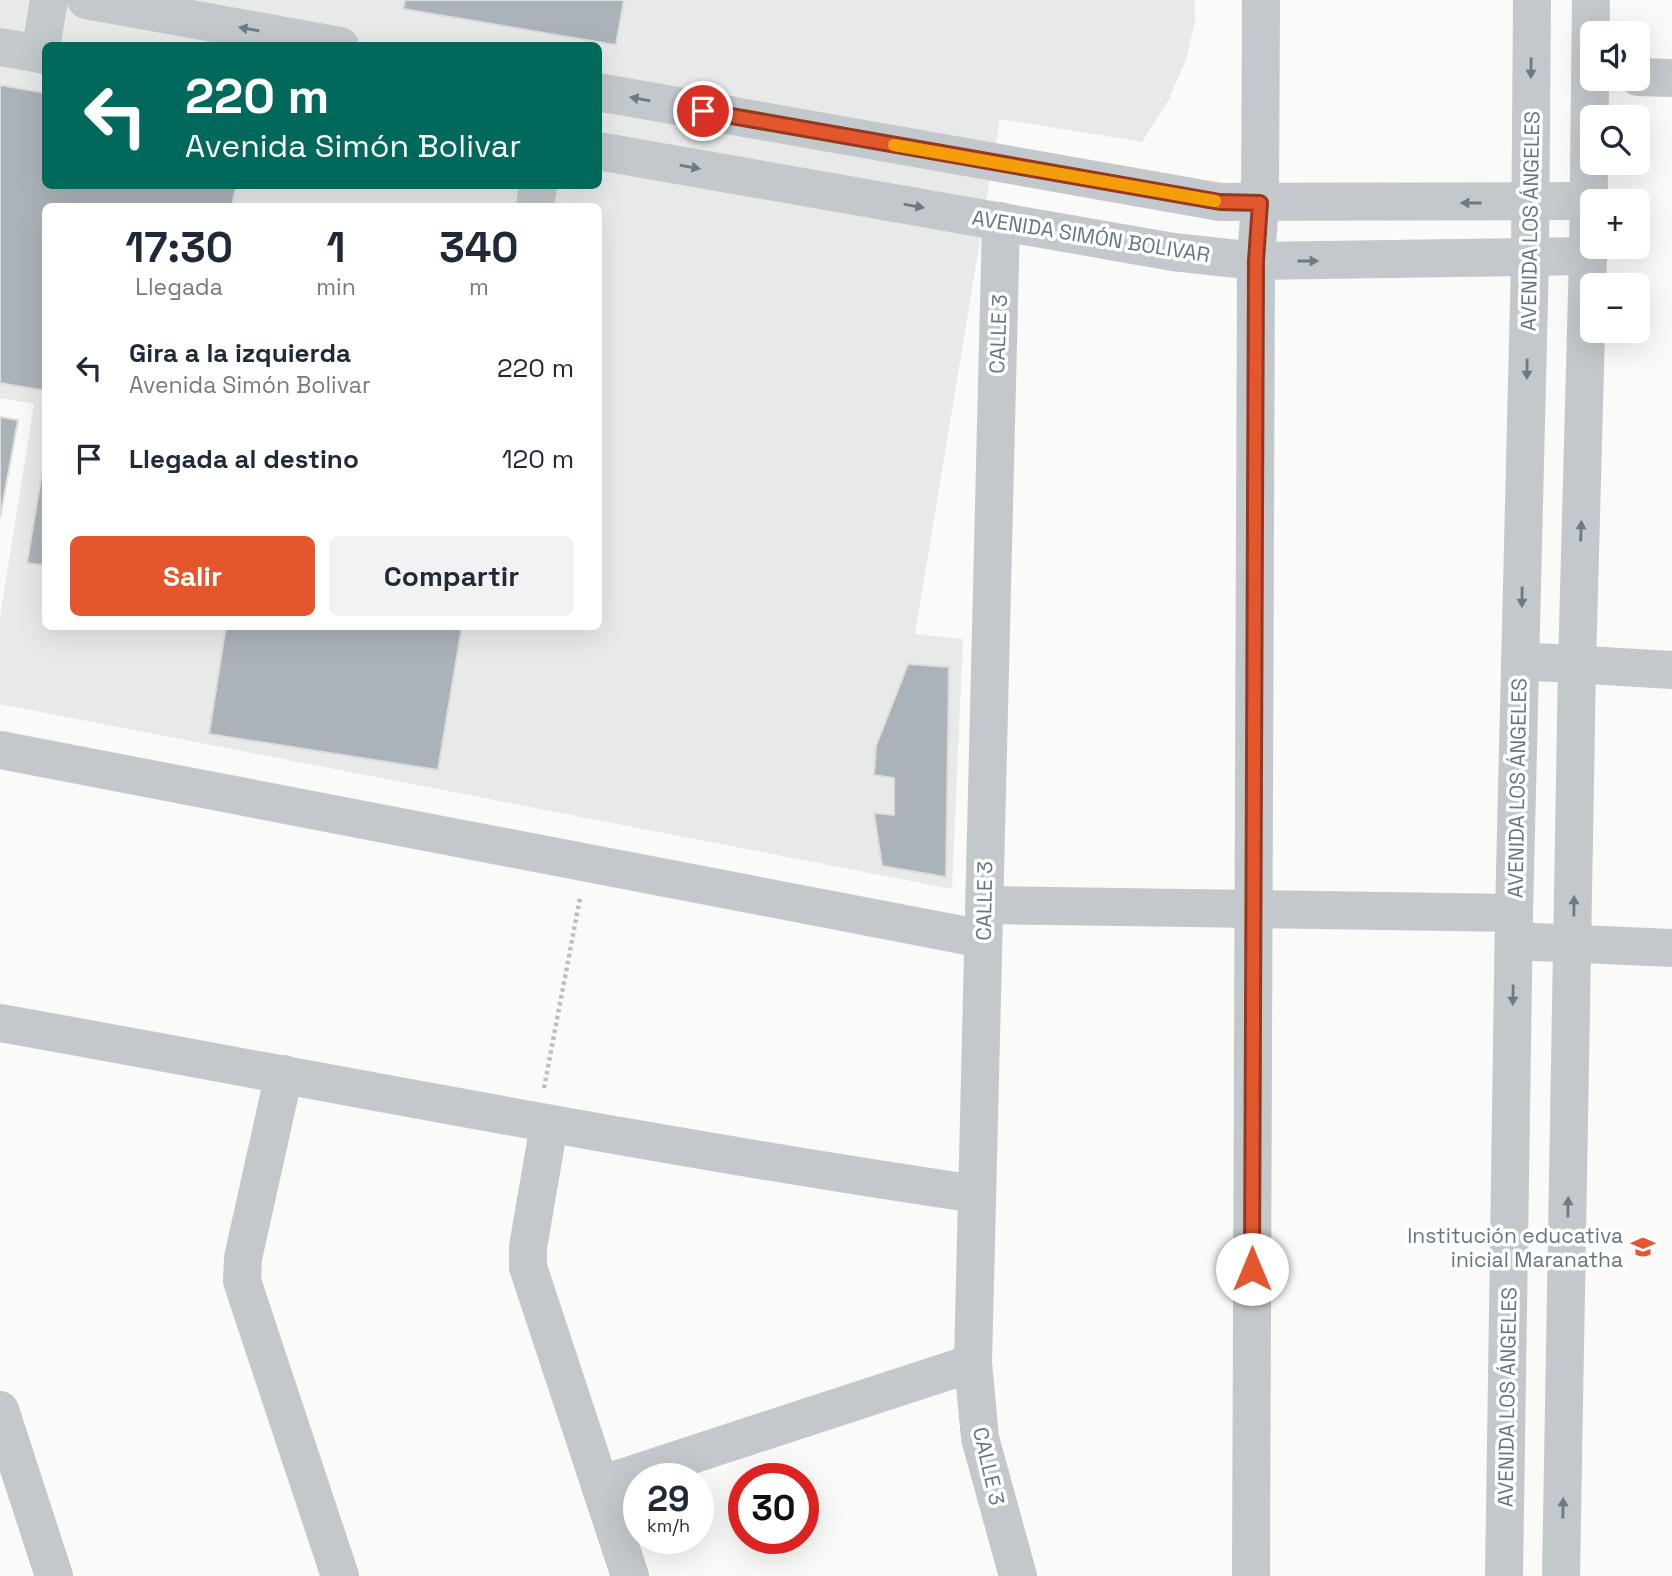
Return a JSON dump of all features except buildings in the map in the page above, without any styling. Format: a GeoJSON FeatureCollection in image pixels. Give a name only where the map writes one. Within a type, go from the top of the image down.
{"type":"FeatureCollection","features":[{"type":"Feature","properties":{"kind":"street"},"geometry":{"type":"LineString","coordinates":[[44,42],[49,0]]}},
{"type":"Feature","properties":{"kind":"street"},"geometry":{"type":"LineString","coordinates":[[86,0],[318,42]]}},
{"type":"Feature","properties":{"kind":"street"},"geometry":{"type":"LineString","coordinates":[[1251,1576],[1256,261],[1260,203],[1261,0]]}},
{"type":"Feature","properties":{"kind":"street","name":"AVENIDA LOS ÁNGELES"},"geometry":{"type":"LineString","coordinates":[[1504,1576],[1514,927],[1530,259],[1532,0]]}},
{"type":"Feature","properties":{"kind":"street"},"geometry":{"type":"LineString","coordinates":[[1591,0],[1591,21]]}},
{"type":"Feature","properties":{"kind":"street"},"geometry":{"type":"LineString","coordinates":[[0,47],[42,54]]}},
{"type":"Feature","properties":{"kind":"street"},"geometry":{"type":"LineString","coordinates":[[1650,77],[1672,78]]}},
{"type":"Feature","properties":{"kind":"street"},"geometry":{"type":"LineString","coordinates":[[1588,189],[1591,91]]}},
{"type":"Feature","properties":{"kind":"street"},"geometry":{"type":"LineString","coordinates":[[602,93],[1207,200],[1260,203],[1580,201]]}},
{"type":"Feature","properties":{"kind":"street","name":"AVENIDA SIMÓN BOLIVAR"},"geometry":{"type":"LineString","coordinates":[[602,152],[1173,251],[1256,261],[1580,256]]}},
{"type":"Feature","properties":{"kind":"street","name":"CALLE 3"},"geometry":{"type":"LineString","coordinates":[[1002,221],[973,1363],[980,1438],[1018,1576]]}},
{"type":"Feature","properties":{"kind":"street"},"geometry":{"type":"LineString","coordinates":[[1561,1576],[1577,666],[1588,259]]}},
{"type":"Feature","properties":{"kind":"street"},"geometry":{"type":"LineString","coordinates":[[1520,662],[1672,670]]}},
{"type":"Feature","properties":{"kind":"street"},"geometry":{"type":"LineString","coordinates":[[0,750],[587,862],[983,922],[1254,907],[1514,927],[1573,945],[1672,948]]}},
{"type":"Feature","properties":{"kind":"street"},"geometry":{"type":"LineString","coordinates":[[0,1023],[543,1124],[776,1164],[976,1194]]}},
{"type":"Feature","properties":{"kind":"street"},"geometry":{"type":"LineString","coordinates":[[284,1074],[243,1258],[242,1282],[340,1576]]}},
{"type":"Feature","properties":{"kind":"street"},"geometry":{"type":"LineString","coordinates":[[543,1124],[528,1267],[630,1576]]}},
{"type":"Feature","properties":{"kind":"street"},"geometry":{"type":"LineString","coordinates":[[600,1485],[973,1363]]}},
{"type":"Feature","properties":{"kind":"street"},"geometry":{"type":"LineString","coordinates":[[0,1410],[54,1576]]}},
{"type":"Feature","properties":{"kind":"path"},"geometry":{"type":"LineString","coordinates":[[543,1124],[587,862]]}},
{"type":"Feature","properties":{"kind":"shaded area"},"geometry":{"type":"Polygon","coordinates":[[[0,0],[1195,0],[1195,20],[1186,60],[1168,101],[1142,142],[1000,119],[915,634],[963,639],[952,889],[0,704],[0,617],[34,404],[0,398],[0,0]]]}},
{"type":"Feature","properties":{"kind":"slow traffic"},"geometry":{"type":"LineString","coordinates":[[894,145],[1215,201]]}},
{"type":"Feature","properties":{"kind":"place","name":"Institución educativa inicial Maranatha"},"geometry":{"type":"Point","coordinates":[1643,1247]}},
{"type":"Feature","properties":{"kind":"route"},"geometry":{"type":"LineString","coordinates":[[703,111],[1220,202],[1260,203],[1256,261],[1252,1269]]}}]}
